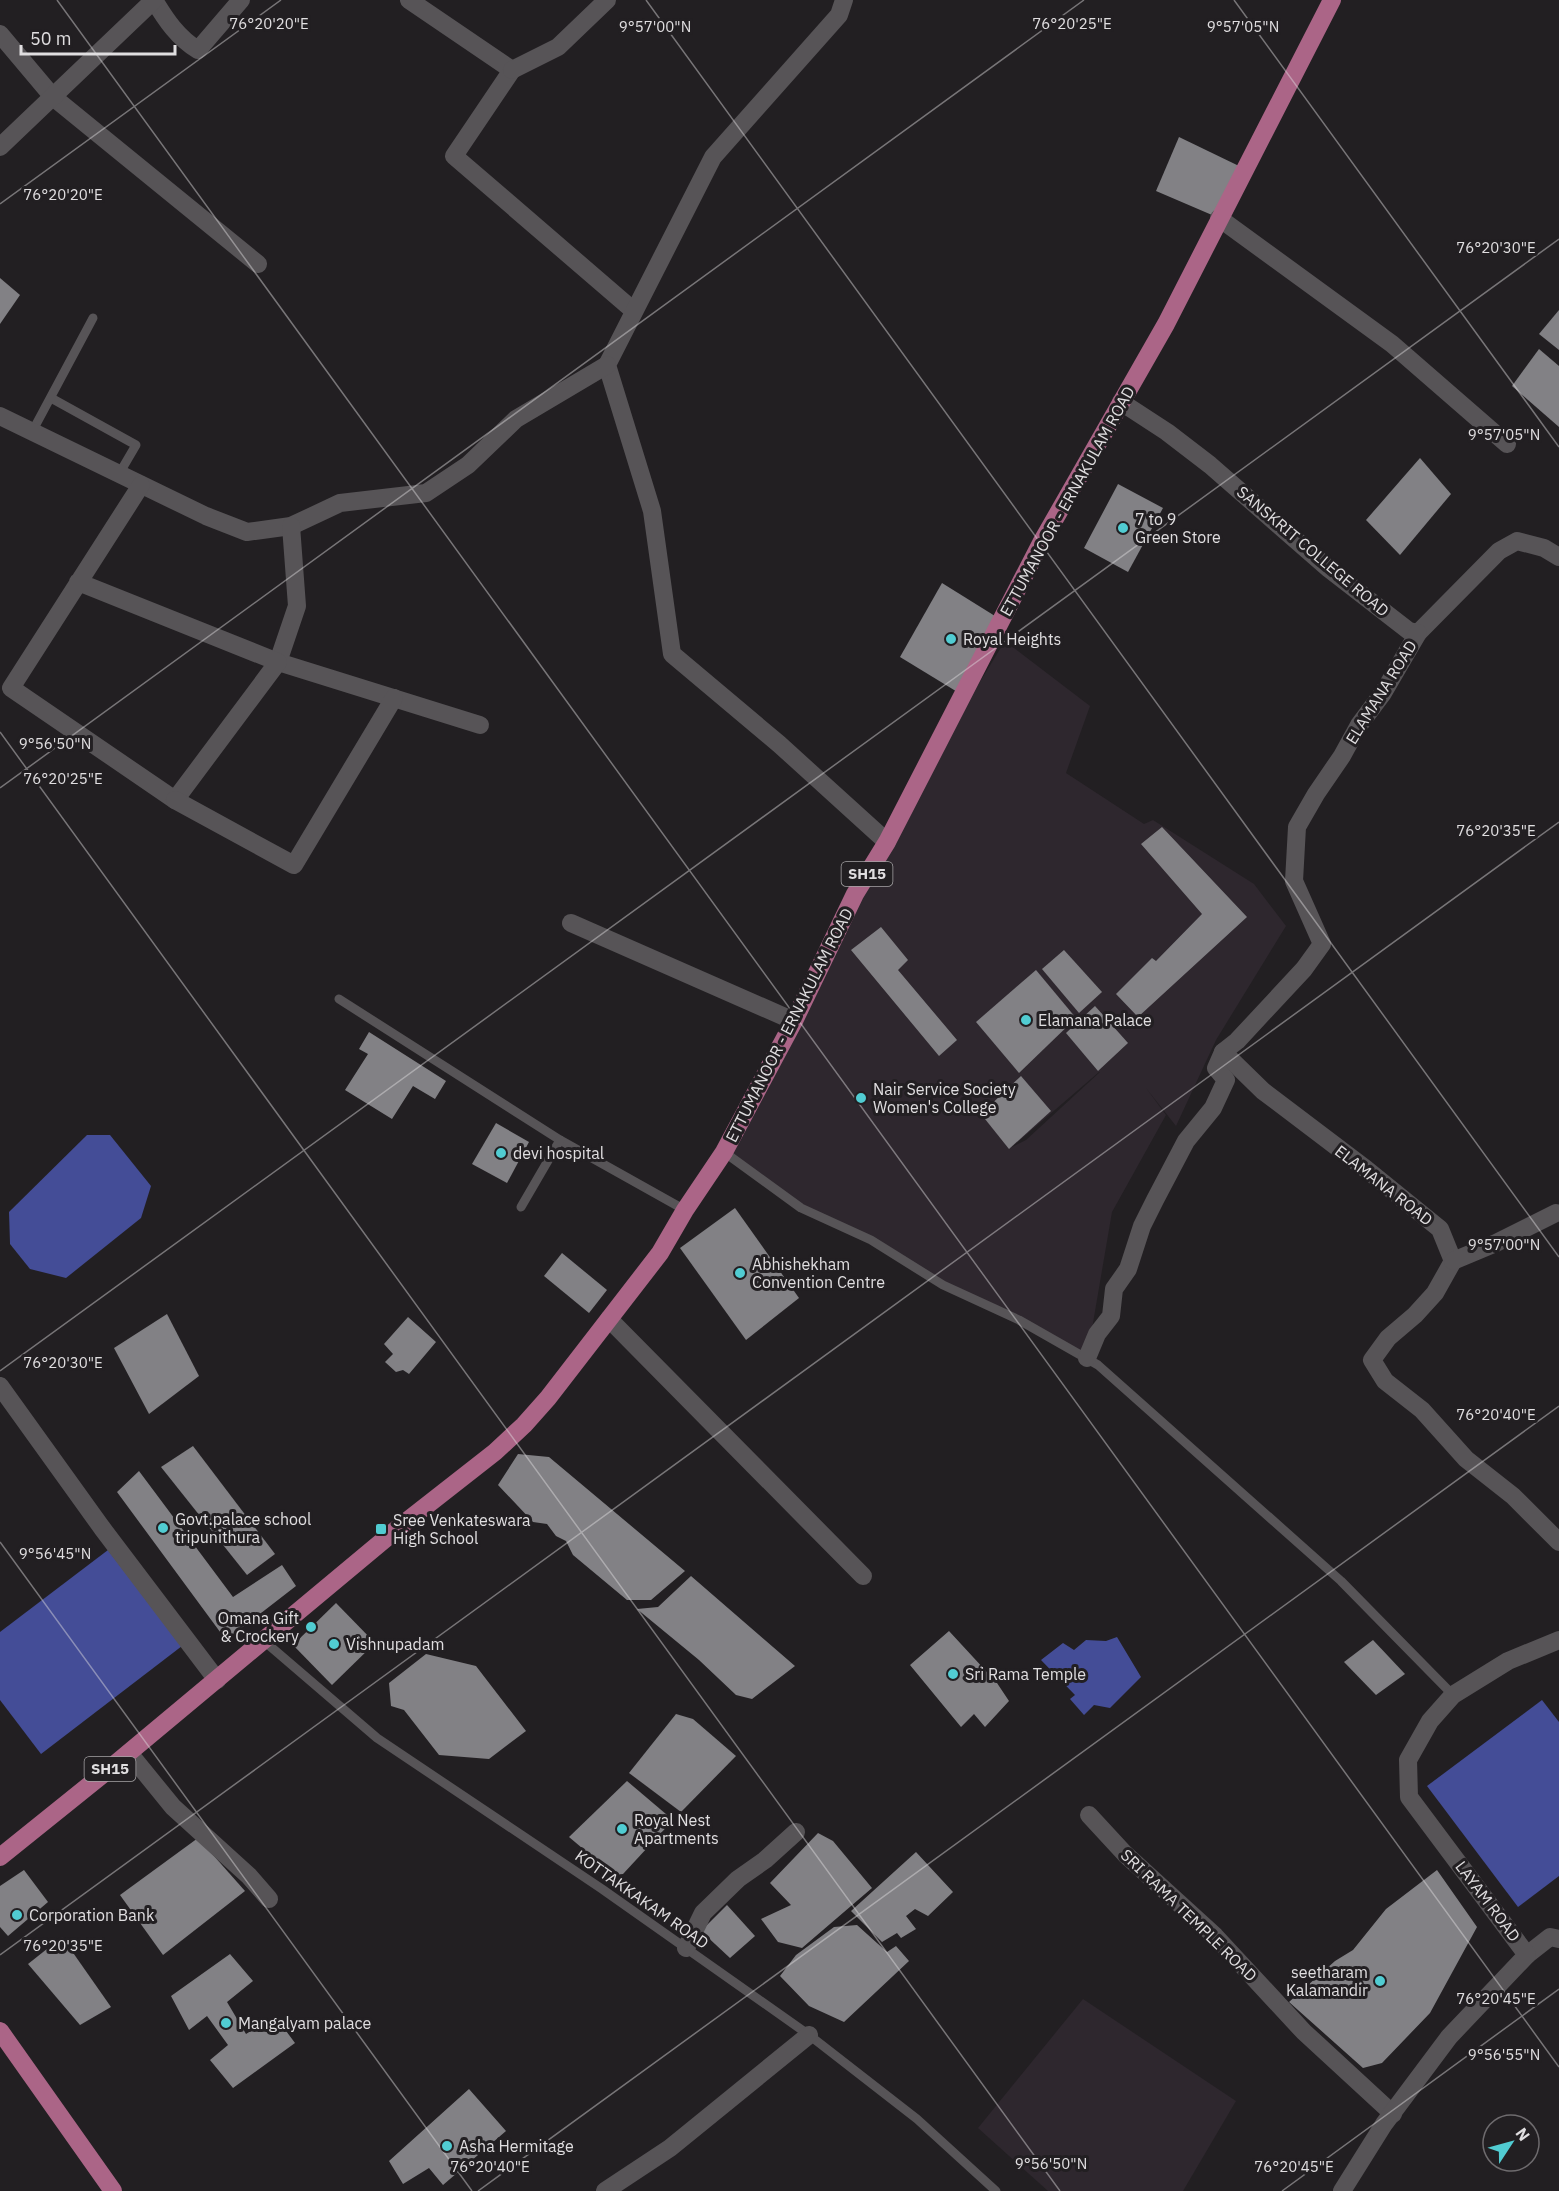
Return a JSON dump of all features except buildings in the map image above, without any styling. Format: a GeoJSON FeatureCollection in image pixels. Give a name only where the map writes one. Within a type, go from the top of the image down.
{"type":"FeatureCollection","features":[{"type":"Feature","properties":{"kind":"main road","name":"ETTUMANOOR - ERNAKULAM ROAD"},"geometry":{"type":"LineString","coordinates":[[0,1857],[129,1753],[394,1532],[495,1452],[524,1425],[660,1253],[685,1210],[724,1152],[794,1021],[855,894],[887,842],[1041,543],[1166,324],[1332,0]]}},
{"type":"Feature","properties":{"kind":"main road"},"geometry":{"type":"LineString","coordinates":[[0,2031],[113,2191]]}},
{"type":"Feature","properties":{"kind":"street"},"geometry":{"type":"LineString","coordinates":[[0,147],[154,0],[176,33],[187,44],[198,50],[241,0]]}},
{"type":"Feature","properties":{"kind":"street"},"geometry":{"type":"LineString","coordinates":[[409,0],[512,70]]}},
{"type":"Feature","properties":{"kind":"street"},"geometry":{"type":"LineString","coordinates":[[607,0],[558,47],[512,70],[454,156],[634,311]]}},
{"type":"Feature","properties":{"kind":"street"},"geometry":{"type":"LineString","coordinates":[[0,416],[206,516],[247,532],[291,526],[340,503],[426,493],[468,465],[516,419],[607,364],[713,157],[839,15],[844,0]]}},
{"type":"Feature","properties":{"kind":"street"},"geometry":{"type":"LineString","coordinates":[[0,34],[53,96],[258,264]]}},
{"type":"Feature","properties":{"kind":"street"},"geometry":{"type":"LineString","coordinates":[[1219,218],[1392,344],[1507,444]]}},
{"type":"Feature","properties":{"kind":"street"},"geometry":{"type":"LineString","coordinates":[[607,364],[652,511],[672,654],[778,744],[887,842]]}},
{"type":"Feature","properties":{"kind":"street","name":"SANSKRIT COLLEGE ROAD"},"geometry":{"type":"LineString","coordinates":[[1121,402],[1167,432],[1259,507],[1329,569],[1409,631],[1418,633]]}},
{"type":"Feature","properties":{"kind":"street"},"geometry":{"type":"LineString","coordinates":[[141,485],[11,688],[175,800],[294,865],[394,698]]}},
{"type":"Feature","properties":{"kind":"street"},"geometry":{"type":"LineString","coordinates":[[175,800],[278,662],[297,606],[291,526]]}},
{"type":"Feature","properties":{"kind":"street"},"geometry":{"type":"LineString","coordinates":[[1418,633],[1499,551],[1517,541],[1544,548],[1559,557]]}},
{"type":"Feature","properties":{"kind":"street"},"geometry":{"type":"LineString","coordinates":[[78,582],[278,662],[480,725]]}},
{"type":"Feature","properties":{"kind":"street","name":"ELAMANA ROAD"},"geometry":{"type":"LineString","coordinates":[[1418,633],[1383,693],[1359,725],[1297,827],[1294,881],[1322,944],[1304,969],[1237,1041],[1223,1052],[1263,1091],[1366,1169],[1440,1229],[1453,1261]]}},
{"type":"Feature","properties":{"kind":"street"},"geometry":{"type":"LineString","coordinates":[[571,923],[794,1021]]}},
{"type":"Feature","properties":{"kind":"street"},"geometry":{"type":"LineString","coordinates":[[1087,1358],[1097,1334],[1111,1316],[1114,1290],[1128,1269],[1142,1226],[1155,1200],[1186,1141],[1213,1108],[1226,1080],[1216,1068],[1223,1052]]}},
{"type":"Feature","properties":{"kind":"street"},"geometry":{"type":"LineString","coordinates":[[1556,1213],[1496,1243],[1453,1261],[1435,1293],[1415,1315],[1388,1338],[1372,1360],[1385,1381],[1422,1410],[1466,1459],[1513,1496],[1559,1542]]}},
{"type":"Feature","properties":{"kind":"street"},"geometry":{"type":"LineString","coordinates":[[609,1319],[863,1576]]}},
{"type":"Feature","properties":{"kind":"street"},"geometry":{"type":"LineString","coordinates":[[0,1386],[102,1528],[217,1680]]}},
{"type":"Feature","properties":{"kind":"street","name":"LAYAM ROAD"},"geometry":{"type":"LineString","coordinates":[[1342,2191],[1384,2124],[1449,2037],[1527,1955],[1408,1797],[1408,1760],[1430,1721],[1453,1695],[1508,1661],[1559,1640]]}},
{"type":"Feature","properties":{"kind":"street"},"geometry":{"type":"LineString","coordinates":[[129,1753],[173,1807],[249,1876],[269,1899]]}},
{"type":"Feature","properties":{"kind":"street","name":"SRI RAMA TEMPLE ROAD"},"geometry":{"type":"LineString","coordinates":[[1089,1815],[1125,1854],[1215,1936],[1304,2032],[1335,2058],[1393,2114]]}},
{"type":"Feature","properties":{"kind":"street"},"geometry":{"type":"LineString","coordinates":[[686,1948],[703,1913],[738,1879],[765,1860],[796,1832]]}},
{"type":"Feature","properties":{"kind":"street"},"geometry":{"type":"LineString","coordinates":[[1527,1955],[1550,1938],[1559,1939]]}},
{"type":"Feature","properties":{"kind":"street"},"geometry":{"type":"LineString","coordinates":[[605,2191],[670,2148],[809,2035]]}},
{"type":"Feature","properties":{"kind":"lane"},"geometry":{"type":"LineString","coordinates":[[32,432],[93,318]]}},
{"type":"Feature","properties":{"kind":"lane"},"geometry":{"type":"LineString","coordinates":[[51,398],[136,446],[119,474]]}},
{"type":"Feature","properties":{"kind":"lane"},"geometry":{"type":"LineString","coordinates":[[339,999],[560,1140],[685,1210]]}},
{"type":"Feature","properties":{"kind":"lane"},"geometry":{"type":"LineString","coordinates":[[521,1207],[560,1140]]}},
{"type":"Feature","properties":{"kind":"lane"},"geometry":{"type":"LineString","coordinates":[[724,1152],[801,1208],[871,1240],[943,1285],[1019,1320],[1098,1365],[1341,1581],[1453,1695]]}},
{"type":"Feature","properties":{"kind":"lane","name":"KOTTAKKAKAM ROAD"},"geometry":{"type":"LineString","coordinates":[[264,1641],[377,1738],[602,1889],[809,2035],[917,2119],[996,2191]]}},
{"type":"Feature","properties":{"kind":"shaded area"},"geometry":{"type":"Polygon","coordinates":[[[1005,641],[1090,706],[1066,773],[1144,824],[1153,820],[1254,884],[1286,926],[1216,1040],[1176,1126],[1146,1088],[1166,1115],[1112,1212],[1087,1358],[943,1285],[871,1240],[801,1208],[724,1152],[970,698],[1005,641]],[[1100,1072],[1012,1147],[1026,1140],[1100,1072]]]}},
{"type":"Feature","properties":{"kind":"shaded area"},"geometry":{"type":"Polygon","coordinates":[[[1083,1999],[1236,2101],[1183,2191],[1048,2191],[978,2128],[1083,1999]]]}},
{"type":"Feature","properties":{"kind":"water"},"geometry":{"type":"Polygon","coordinates":[[[87,1135],[110,1135],[151,1186],[141,1218],[66,1278],[30,1269],[10,1244],[9,1212],[87,1135]]]}},
{"type":"Feature","properties":{"kind":"water"},"geometry":{"type":"Polygon","coordinates":[[[108,1550],[182,1646],[41,1754],[0,1700],[0,1632],[108,1550]]]}},
{"type":"Feature","properties":{"kind":"water"},"geometry":{"type":"Polygon","coordinates":[[[1117,1637],[1141,1677],[1110,1708],[1094,1705],[1084,1715],[1070,1699],[1075,1695],[1041,1660],[1063,1643],[1074,1650],[1086,1640],[1106,1641],[1117,1637]]]}},
{"type":"Feature","properties":{"kind":"water"},"geometry":{"type":"Polygon","coordinates":[[[1542,1700],[1559,1722],[1559,1876],[1518,1907],[1427,1786],[1542,1700]]]}},
{"type":"Feature","properties":{"kind":"place","name":"7 to 9 Green Store"},"geometry":{"type":"Point","coordinates":[1123,528]}},
{"type":"Feature","properties":{"kind":"place","name":"Royal Heights"},"geometry":{"type":"Point","coordinates":[951,639]}},
{"type":"Feature","properties":{"kind":"place","name":"Elamana Palace"},"geometry":{"type":"Point","coordinates":[1026,1020]}},
{"type":"Feature","properties":{"kind":"place","name":"Nair Service Society Women's College"},"geometry":{"type":"Point","coordinates":[861,1098]}},
{"type":"Feature","properties":{"kind":"place","name":"devi hospital"},"geometry":{"type":"Point","coordinates":[501,1153]}},
{"type":"Feature","properties":{"kind":"place","name":"Abhishekham Convention Centre"},"geometry":{"type":"Point","coordinates":[740,1273]}},
{"type":"Feature","properties":{"kind":"place","name":"Govt.palace school tripunithura"},"geometry":{"type":"Point","coordinates":[163,1528]}},
{"type":"Feature","properties":{"kind":"place","name":"Sree Venkateswara High School"},"geometry":{"type":"Point","coordinates":[381,1529]}},
{"type":"Feature","properties":{"kind":"place","name":"Omana Gift & Crockery"},"geometry":{"type":"Point","coordinates":[311,1627]}},
{"type":"Feature","properties":{"kind":"place","name":"Vishnupadam"},"geometry":{"type":"Point","coordinates":[334,1644]}},
{"type":"Feature","properties":{"kind":"place","name":"Sri Rama Temple"},"geometry":{"type":"Point","coordinates":[953,1674]}},
{"type":"Feature","properties":{"kind":"place","name":"Royal Nest Apartments"},"geometry":{"type":"Point","coordinates":[622,1829]}},
{"type":"Feature","properties":{"kind":"place","name":"Corporation Bank"},"geometry":{"type":"Point","coordinates":[17,1915]}},
{"type":"Feature","properties":{"kind":"place","name":"seetharam Kalamandir"},"geometry":{"type":"Point","coordinates":[1380,1981]}},
{"type":"Feature","properties":{"kind":"place","name":"Mangalyam palace"},"geometry":{"type":"Point","coordinates":[226,2023]}},
{"type":"Feature","properties":{"kind":"place","name":"Asha Hermitage"},"geometry":{"type":"Point","coordinates":[447,2146]}}]}
